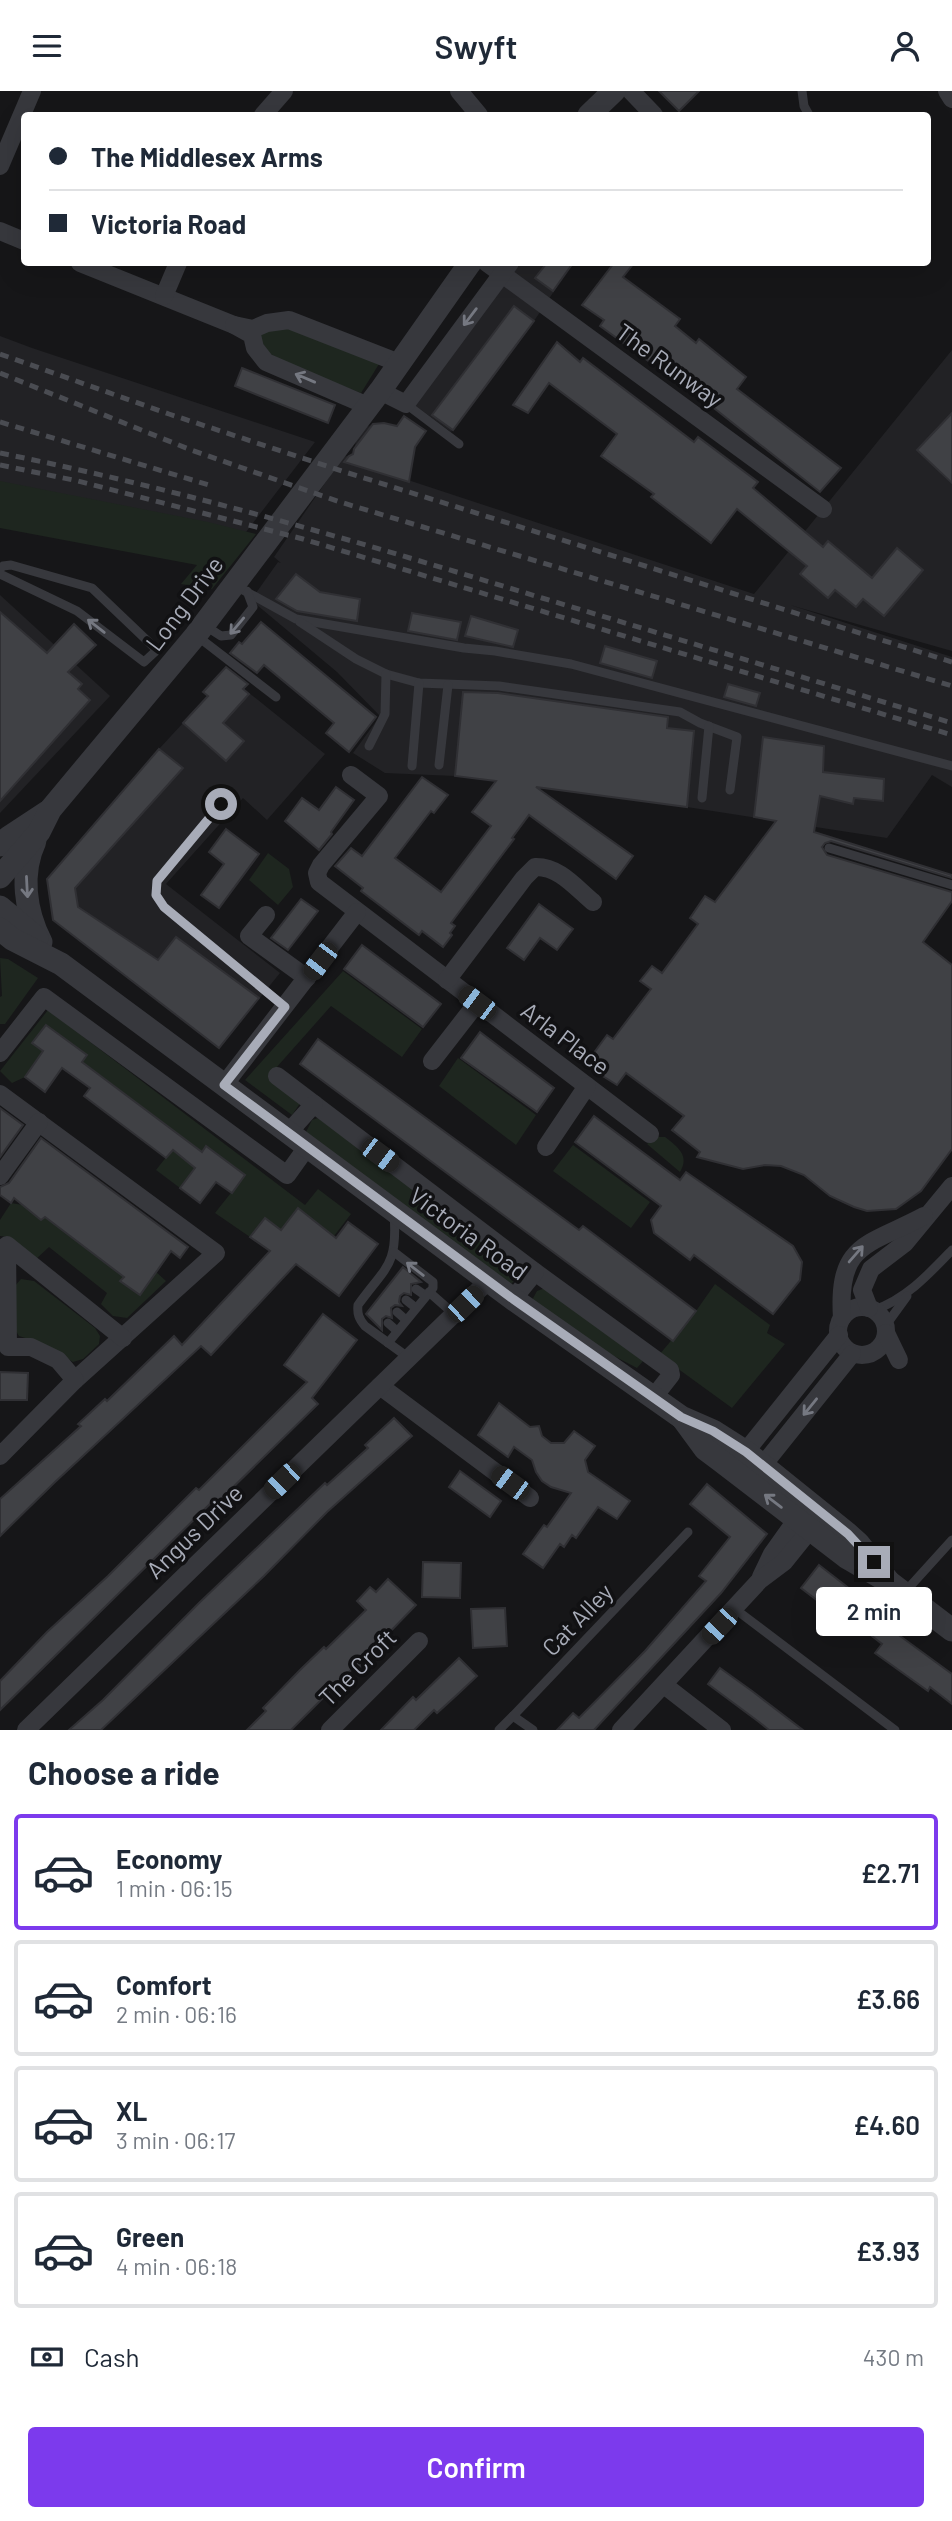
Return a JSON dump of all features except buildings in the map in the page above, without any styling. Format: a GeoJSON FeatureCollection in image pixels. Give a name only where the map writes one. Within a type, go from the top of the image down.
{"type":"FeatureCollection","features":[{"type":"Feature","properties":{"kind":"street"},"geometry":{"type":"LineString","coordinates":[[23,112],[32,91]]}},
{"type":"Feature","properties":{"kind":"street"},"geometry":{"type":"LineString","coordinates":[[266,112],[285,91]]}},
{"type":"Feature","properties":{"kind":"street"},"geometry":{"type":"LineString","coordinates":[[459,91],[477,112]]}},
{"type":"Feature","properties":{"kind":"street"},"geometry":{"type":"LineString","coordinates":[[592,112],[614,91]]}},
{"type":"Feature","properties":{"kind":"street"},"geometry":{"type":"LineString","coordinates":[[631,91],[651,112]]}},
{"type":"Feature","properties":{"kind":"street"},"geometry":{"type":"LineString","coordinates":[[947,91],[952,99]]}},
{"type":"Feature","properties":{"kind":"street"},"geometry":{"type":"LineString","coordinates":[[0,166],[21,117]]}},
{"type":"Feature","properties":{"kind":"street"},"geometry":{"type":"LineString","coordinates":[[0,231],[21,240]]}},
{"type":"Feature","properties":{"kind":"street"},"geometry":{"type":"LineString","coordinates":[[88,266],[234,325],[252,335],[255,348],[267,362],[367,407],[406,404],[507,267]]}},
{"type":"Feature","properties":{"kind":"street"},"geometry":{"type":"LineString","coordinates":[[164,296],[177,266]]}},
{"type":"Feature","properties":{"kind":"street","name":"Long Drive"},"geometry":{"type":"LineString","coordinates":[[0,877],[39,832],[50,810],[158,665],[200,630],[240,587],[468,266]]}},
{"type":"Feature","properties":{"kind":"street","name":"The Runway"},"geometry":{"type":"LineString","coordinates":[[507,267],[514,283],[823,509]]}},
{"type":"Feature","properties":{"kind":"street"},"geometry":{"type":"LineString","coordinates":[[234,325],[253,329],[267,323],[289,320],[399,363]]}},
{"type":"Feature","properties":{"kind":"street","name":"Arla Place"},"geometry":{"type":"LineString","coordinates":[[351,775],[379,796],[317,873],[318,882],[650,1134]]}},
{"type":"Feature","properties":{"kind":"street","name":"Long Drive"},"geometry":{"type":"LineString","coordinates":[[3,840],[50,810]]}},
{"type":"Feature","properties":{"kind":"street"},"geometry":{"type":"LineString","coordinates":[[39,832],[27,867],[26,881],[29,913],[41,942]]}},
{"type":"Feature","properties":{"kind":"street"},"geometry":{"type":"LineString","coordinates":[[447,980],[535,867],[545,866],[556,871],[593,902]]}},
{"type":"Feature","properties":{"kind":"street","name":"Victoria Road"},"geometry":{"type":"LineString","coordinates":[[0,907],[41,942],[61,964]]}},
{"type":"Feature","properties":{"kind":"street"},"geometry":{"type":"LineString","coordinates":[[224,1085],[358,912]]}},
{"type":"Feature","properties":{"kind":"street"},"geometry":{"type":"LineString","coordinates":[[266,915],[249,936],[307,978]]}},
{"type":"Feature","properties":{"kind":"street","name":"Victoria Road"},"geometry":{"type":"LineString","coordinates":[[4,935],[61,964],[513,1299],[681,1417],[713,1431],[748,1467],[810,1516],[858,1543],[896,1588],[952,1630]]}},
{"type":"Feature","properties":{"kind":"street"},"geometry":{"type":"LineString","coordinates":[[0,1053],[44,997],[287,1175],[307,1147]]}},
{"type":"Feature","properties":{"kind":"street"},"geometry":{"type":"LineString","coordinates":[[432,1061],[477,1003]]}},
{"type":"Feature","properties":{"kind":"street"},"geometry":{"type":"LineString","coordinates":[[277,1076],[670,1370],[671,1375],[653,1398]]}},
{"type":"Feature","properties":{"kind":"street"},"geometry":{"type":"LineString","coordinates":[[546,1147],[587,1086]]}},
{"type":"Feature","properties":{"kind":"street"},"geometry":{"type":"LineString","coordinates":[[0,1094],[216,1252],[75,1380],[0,1456]]}},
{"type":"Feature","properties":{"kind":"street"},"geometry":{"type":"LineString","coordinates":[[288,1133],[314,1104]]}},
{"type":"Feature","properties":{"kind":"street"},"geometry":{"type":"LineString","coordinates":[[0,1176],[39,1122]]}},
{"type":"Feature","properties":{"kind":"street"},"geometry":{"type":"LineString","coordinates":[[931,1212],[861,1247],[850,1259],[842,1285],[840,1327],[844,1346],[852,1354],[867,1355],[883,1344],[879,1319],[862,1290],[871,1269],[905,1244],[931,1212],[952,1186]]}},
{"type":"Feature","properties":{"kind":"street"},"geometry":{"type":"LineString","coordinates":[[75,1380],[58,1360],[31,1347],[4,1347],[7,1245],[123,1338]]}},
{"type":"Feature","properties":{"kind":"street"},"geometry":{"type":"LineString","coordinates":[[513,1299],[536,1272]]}},
{"type":"Feature","properties":{"kind":"street","name":"Angus Drive"},"geometry":{"type":"LineString","coordinates":[[26,1730],[488,1281]]}},
{"type":"Feature","properties":{"kind":"street"},"geometry":{"type":"LineString","coordinates":[[748,1467],[854,1309],[879,1319]]}},
{"type":"Feature","properties":{"kind":"street"},"geometry":{"type":"LineString","coordinates":[[748,1467],[852,1354]]}},
{"type":"Feature","properties":{"kind":"street"},"geometry":{"type":"LineString","coordinates":[[380,1386],[530,1498]]}},
{"type":"Feature","properties":{"kind":"street"},"geometry":{"type":"LineString","coordinates":[[621,1730],[735,1609],[760,1580],[772,1554],[810,1516]]}},
{"type":"Feature","properties":{"kind":"street","name":"The Croft"},"geometry":{"type":"LineString","coordinates":[[330,1730],[419,1641]]}},
{"type":"Feature","properties":{"kind":"street"},"geometry":{"type":"LineString","coordinates":[[664,1685],[722,1730]]}},
{"type":"Feature","properties":{"kind":"lane"},"geometry":{"type":"LineString","coordinates":[[802,91],[804,106],[808,112]]}},
{"type":"Feature","properties":{"kind":"lane"},"geometry":{"type":"LineString","coordinates":[[406,404],[459,444]]}},
{"type":"Feature","properties":{"kind":"lane"},"geometry":{"type":"LineString","coordinates":[[11,565],[92,588],[157,647],[158,665],[144,662],[77,611],[0,572],[3,566],[11,565]]}},
{"type":"Feature","properties":{"kind":"lane"},"geometry":{"type":"LineString","coordinates":[[240,587],[296,619],[356,659],[386,674],[419,683],[499,687],[680,712],[737,737],[730,790]]}},
{"type":"Feature","properties":{"kind":"lane"},"geometry":{"type":"LineString","coordinates":[[296,619],[464,649],[495,651],[571,664],[952,766]]}},
{"type":"Feature","properties":{"kind":"lane"},"geometry":{"type":"LineString","coordinates":[[200,630],[276,697]]}},
{"type":"Feature","properties":{"kind":"lane"},"geometry":{"type":"LineString","coordinates":[[369,746],[385,714],[386,674]]}},
{"type":"Feature","properties":{"kind":"lane"},"geometry":{"type":"LineString","coordinates":[[412,766],[419,683]]}},
{"type":"Feature","properties":{"kind":"lane"},"geometry":{"type":"LineString","coordinates":[[439,765],[448,685]]}},
{"type":"Feature","properties":{"kind":"lane"},"geometry":{"type":"LineString","coordinates":[[702,798],[709,726]]}},
{"type":"Feature","properties":{"kind":"lane"},"geometry":{"type":"LineString","coordinates":[[221,804],[157,881],[156,895],[164,907],[285,1007]]}},
{"type":"Feature","properties":{"kind":"lane"},"geometry":{"type":"LineString","coordinates":[[829,848],[952,885]]}},
{"type":"Feature","properties":{"kind":"lane"},"geometry":{"type":"LineString","coordinates":[[393,1212],[396,1236],[394,1252],[379,1279],[361,1301],[357,1312],[359,1320],[409,1358]]}},
{"type":"Feature","properties":{"kind":"lane"},"geometry":{"type":"LineString","coordinates":[[879,1319],[952,1250]]}},
{"type":"Feature","properties":{"kind":"lane"},"geometry":{"type":"LineString","coordinates":[[388,1343],[428,1294],[433,1282],[394,1252]]}},
{"type":"Feature","properties":{"kind":"lane"},"geometry":{"type":"LineString","coordinates":[[387,1267],[397,1274]]}},
{"type":"Feature","properties":{"kind":"lane"},"geometry":{"type":"LineString","coordinates":[[379,1279],[388,1286]]}},
{"type":"Feature","properties":{"kind":"lane"},"geometry":{"type":"LineString","coordinates":[[416,1289],[428,1294],[454,1314]]}},
{"type":"Feature","properties":{"kind":"lane"},"geometry":{"type":"LineString","coordinates":[[879,1319],[890,1305],[912,1289]]}},
{"type":"Feature","properties":{"kind":"lane"},"geometry":{"type":"LineString","coordinates":[[370,1290],[379,1298]]}},
{"type":"Feature","properties":{"kind":"lane"},"geometry":{"type":"LineString","coordinates":[[406,1300],[416,1308]]}},
{"type":"Feature","properties":{"kind":"lane"},"geometry":{"type":"LineString","coordinates":[[361,1301],[370,1309]]}},
{"type":"Feature","properties":{"kind":"lane"},"geometry":{"type":"LineString","coordinates":[[397,1312],[406,1320]]}},
{"type":"Feature","properties":{"kind":"lane"},"geometry":{"type":"LineString","coordinates":[[388,1323],[397,1331]]}},
{"type":"Feature","properties":{"kind":"lane","name":"Cat Alley"},"geometry":{"type":"LineString","coordinates":[[499,1730],[688,1532]]}},
{"type":"Feature","properties":{"kind":"lane"},"geometry":{"type":"LineString","coordinates":[[896,1588],[952,1540]]}},
{"type":"Feature","properties":{"kind":"lane"},"geometry":{"type":"LineString","coordinates":[[735,1609],[895,1730]]}},
{"type":"Feature","properties":{"kind":"lane"},"geometry":{"type":"LineString","coordinates":[[513,1716],[533,1730]]}},
{"type":"Feature","properties":{"kind":"shaded area"},"geometry":{"type":"Polygon","coordinates":[[[519,266],[571,266],[534,321],[451,432],[413,404],[519,266]]]}},
{"type":"Feature","properties":{"kind":"shaded area"},"geometry":{"type":"Polygon","coordinates":[[[288,327],[379,364],[361,393],[288,365],[261,348],[260,336],[268,328],[288,327]]]}},
{"type":"Feature","properties":{"kind":"shaded area"},"geometry":{"type":"Polygon","coordinates":[[[0,336],[315,442],[230,553],[0,512],[0,336]]]}},
{"type":"Feature","properties":{"kind":"shaded area"},"geometry":{"type":"Polygon","coordinates":[[[952,350],[952,651],[790,605],[952,657],[952,787],[932,775],[887,838],[687,807],[455,776],[385,773],[353,753],[380,716],[337,672],[251,600],[278,562],[281,563],[274,557],[343,457],[353,454],[357,437],[363,429],[384,423],[397,427],[404,416],[426,431],[415,448],[408,480],[754,594],[952,350]]]}},
{"type":"Feature","properties":{"kind":"shaded area"},"geometry":{"type":"Polygon","coordinates":[[[0,481],[256,534],[212,589],[181,584],[197,565],[0,528],[0,481]]]}},
{"type":"Feature","properties":{"kind":"shaded area"},"geometry":{"type":"Polygon","coordinates":[[[0,595],[110,696],[0,813],[0,595]]]}},
{"type":"Feature","properties":{"kind":"shaded area"},"geometry":{"type":"Polygon","coordinates":[[[222,671],[325,754],[267,820],[243,798],[166,884],[280,973],[219,1048],[53,920],[47,879],[207,697],[203,692],[222,671]]]}},
{"type":"Feature","properties":{"kind":"shaded area"},"geometry":{"type":"Polygon","coordinates":[[[268,853],[289,869],[293,887],[278,905],[249,880],[268,853]]]}},
{"type":"Feature","properties":{"kind":"shaded area"},"geometry":{"type":"Polygon","coordinates":[[[0,958],[8,959],[38,978],[5,1024],[0,1024],[0,958]]]}},
{"type":"Feature","properties":{"kind":"shaded area"},"geometry":{"type":"Polygon","coordinates":[[[343,971],[422,1029],[402,1057],[331,1006],[268,1077],[301,1102],[292,1115],[245,1080],[343,971]]]}},
{"type":"Feature","properties":{"kind":"shaded area"},"geometry":{"type":"Polygon","coordinates":[[[48,1010],[305,1205],[318,1189],[351,1214],[334,1236],[298,1209],[281,1230],[250,1237],[215,1213],[245,1175],[206,1146],[192,1165],[195,1168],[180,1188],[156,1170],[182,1137],[100,1075],[80,1064],[46,1026],[33,1043],[43,1051],[25,1077],[12,1083],[0,1071],[48,1010]]]}},
{"type":"Feature","properties":{"kind":"shaded area"},"geometry":{"type":"Polygon","coordinates":[[[458,1058],[536,1115],[516,1145],[439,1086],[458,1058]]]}},
{"type":"Feature","properties":{"kind":"shaded area"},"geometry":{"type":"Polygon","coordinates":[[[318,1118],[524,1271],[510,1285],[305,1134],[312,1120],[318,1118]]]}},
{"type":"Feature","properties":{"kind":"shaded area"},"geometry":{"type":"Polygon","coordinates":[[[656,1137],[665,1137],[681,1152],[684,1161],[680,1172],[647,1144],[656,1137]]]}},
{"type":"Feature","properties":{"kind":"shaded area"},"geometry":{"type":"Polygon","coordinates":[[[573,1145],[650,1202],[631,1228],[553,1171],[573,1145]]]}},
{"type":"Feature","properties":{"kind":"shaded area"},"geometry":{"type":"Polygon","coordinates":[[[11,1203],[23,1205],[41,1220],[45,1217],[124,1277],[120,1282],[140,1295],[156,1272],[166,1281],[127,1318],[113,1316],[101,1304],[107,1293],[49,1247],[36,1259],[9,1237],[0,1236],[0,1220],[11,1203]]]}},
{"type":"Feature","properties":{"kind":"shaded area"},"geometry":{"type":"Polygon","coordinates":[[[21,1279],[34,1281],[95,1328],[100,1336],[99,1344],[83,1359],[73,1362],[44,1344],[19,1336],[14,1328],[15,1286],[21,1279]]]}},
{"type":"Feature","properties":{"kind":"shaded area"},"geometry":{"type":"Polygon","coordinates":[[[715,1284],[770,1325],[767,1333],[785,1344],[732,1408],[659,1355],[715,1284]]]}},
{"type":"Feature","properties":{"kind":"shaded area"},"geometry":{"type":"Polygon","coordinates":[[[545,1288],[643,1361],[637,1368],[589,1343],[531,1302],[537,1291],[545,1288]]]}},
{"type":"Feature","properties":{"kind":"railway"},"geometry":{"type":"LineString","coordinates":[[0,354],[345,472],[952,662]]}},
{"type":"Feature","properties":{"kind":"railway"},"geometry":{"type":"LineString","coordinates":[[0,373],[191,450],[340,502],[952,686]]}},
{"type":"Feature","properties":{"kind":"railway"},"geometry":{"type":"LineString","coordinates":[[0,422],[209,485]]}},
{"type":"Feature","properties":{"kind":"railway"},"geometry":{"type":"LineString","coordinates":[[0,453],[137,484],[340,538],[952,723]]}},
{"type":"Feature","properties":{"kind":"railway"},"geometry":{"type":"LineString","coordinates":[[0,465],[78,481],[303,539],[952,735]]}},
{"type":"Feature","properties":{"kind":"route"},"geometry":{"type":"LineString","coordinates":[[221,804],[157,881],[156,895],[164,907],[285,1007],[224,1085],[513,1299],[681,1417],[713,1431],[746,1452],[824,1513],[858,1543],[874,1562]]}}]}
